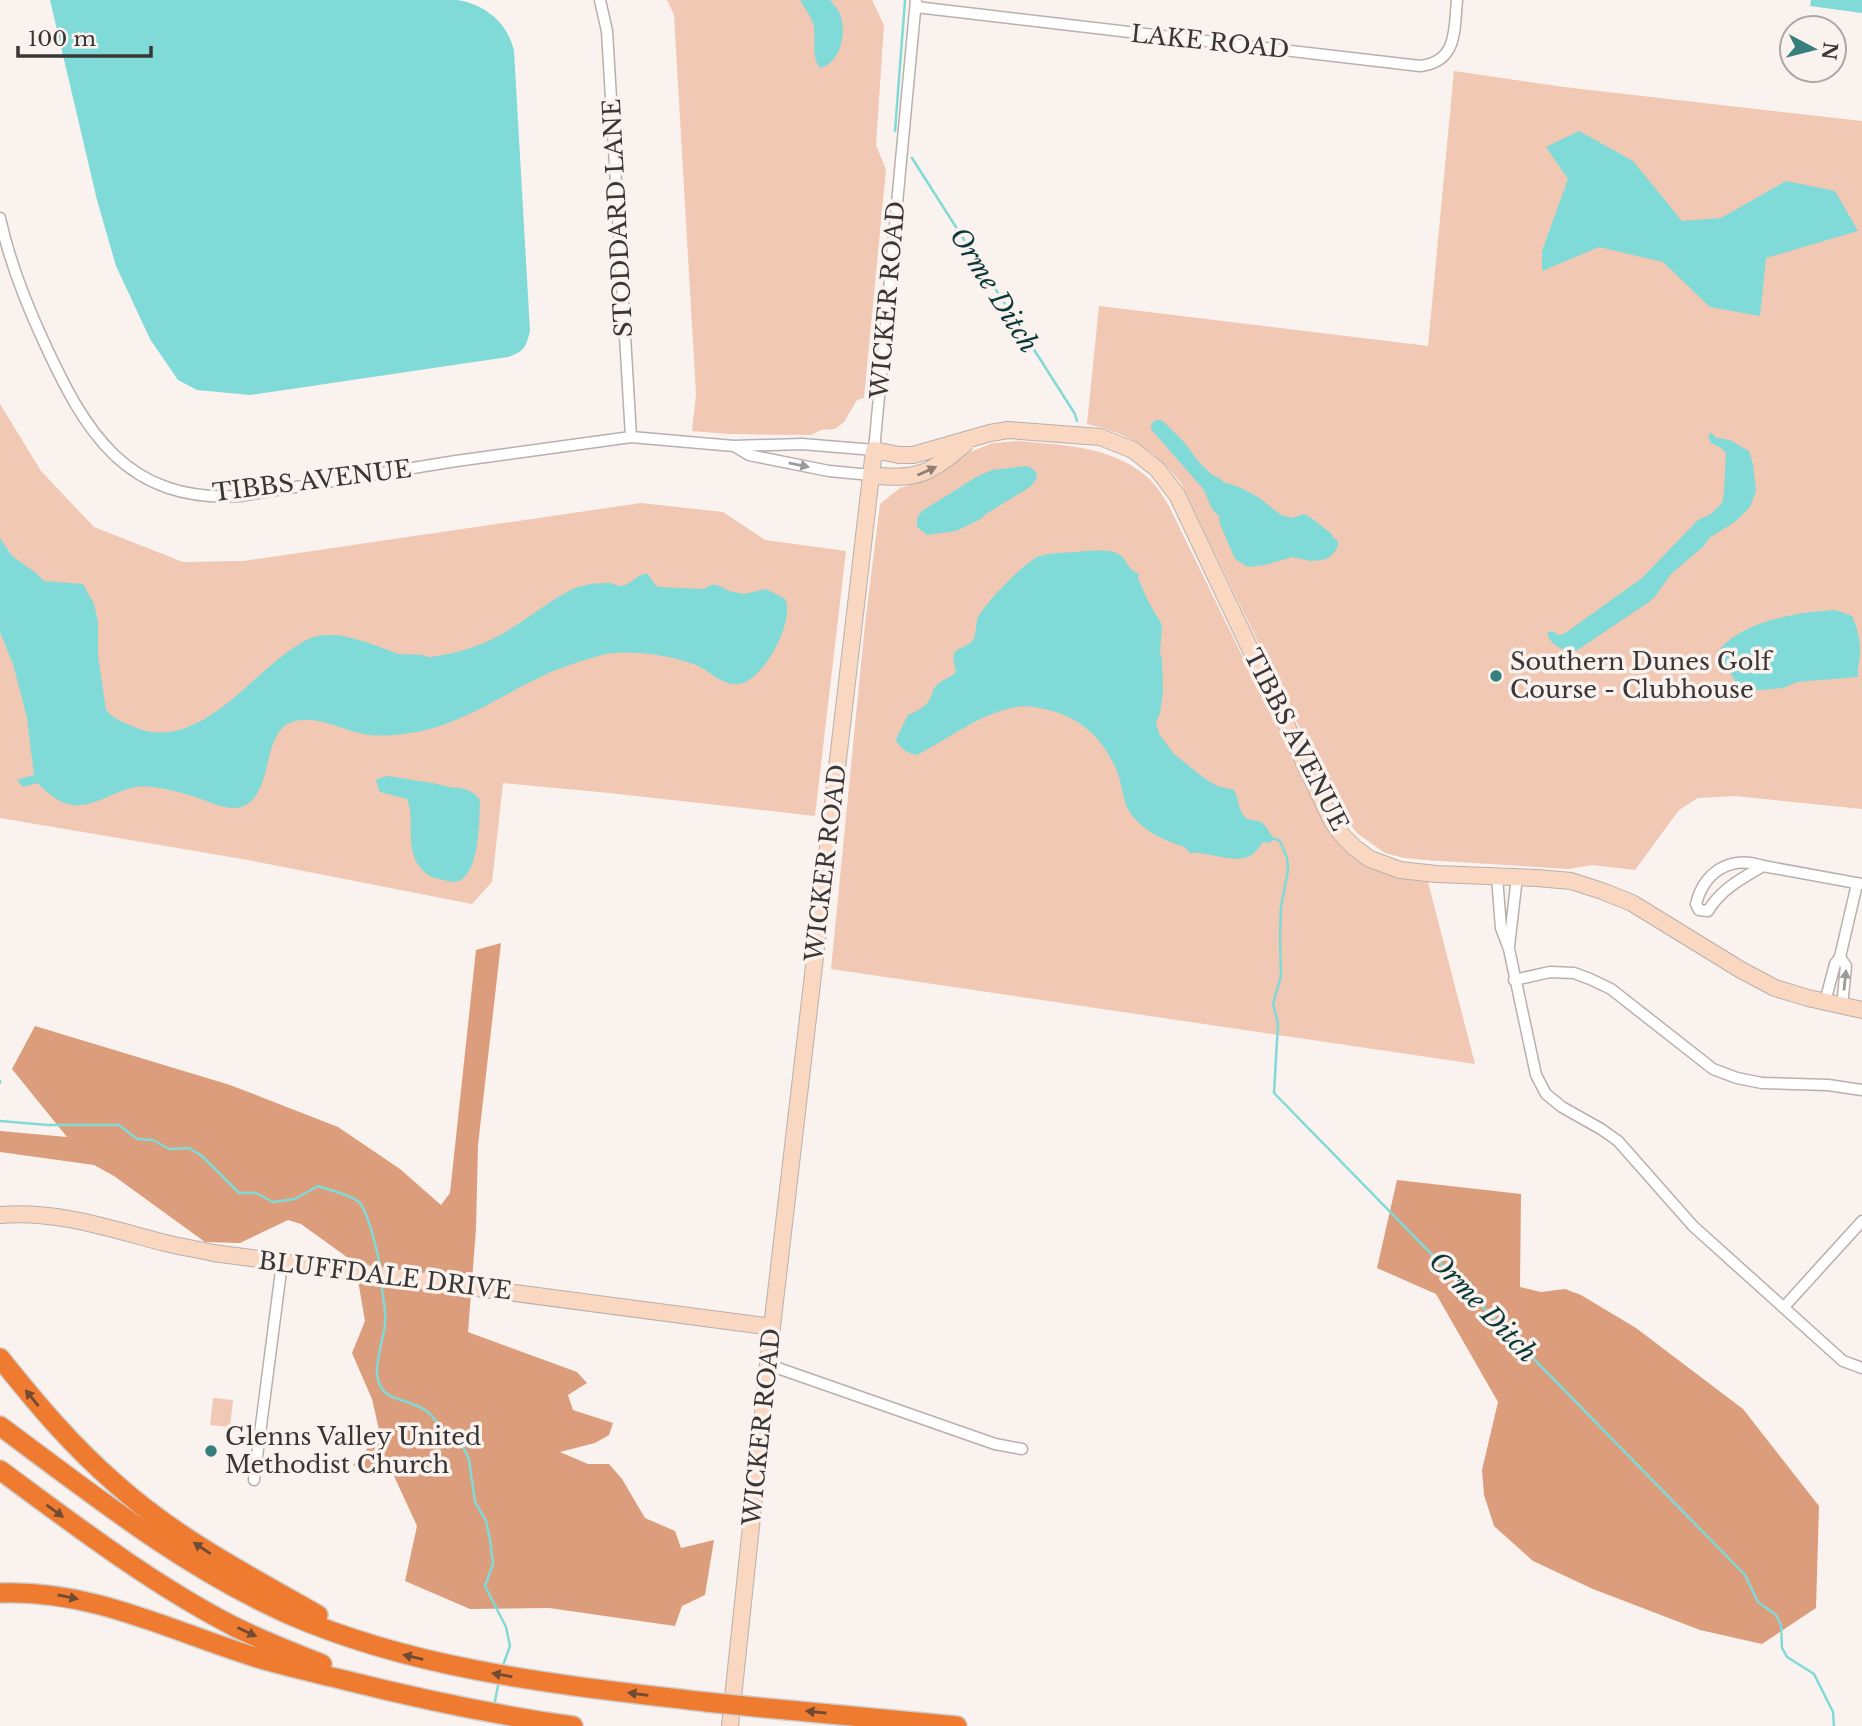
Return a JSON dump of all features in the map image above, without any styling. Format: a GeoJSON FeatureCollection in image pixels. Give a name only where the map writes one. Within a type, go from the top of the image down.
{"type":"FeatureCollection","features":[{"type":"Feature","properties":{"kind":"highway"},"geometry":{"type":"LineString","coordinates":[[0,1358],[79,1450],[151,1512],[226,1563],[367,1643]]}},
{"type":"Feature","properties":{"kind":"highway"},"geometry":{"type":"LineString","coordinates":[[0,1426],[152,1537],[195,1564],[288,1614],[391,1651],[543,1683],[957,1726]]}},
{"type":"Feature","properties":{"kind":"highway"},"geometry":{"type":"LineString","coordinates":[[0,1471],[160,1584],[222,1620],[344,1673],[426,1700]]}},
{"type":"Feature","properties":{"kind":"highway"},"geometry":{"type":"LineString","coordinates":[[0,1592],[57,1595],[92,1602],[261,1659],[458,1707],[573,1726]]}},
{"type":"Feature","properties":{"kind":"street","name":"STODDARD LANE"},"geometry":{"type":"LineString","coordinates":[[600,0],[607,30],[631,437]]}},
{"type":"Feature","properties":{"kind":"street","name":"LAKE ROAD"},"geometry":{"type":"LineString","coordinates":[[916,4],[1420,66],[1433,64],[1451,46],[1457,0]]}},
{"type":"Feature","properties":{"kind":"street","name":"WICKER ROAD"},"geometry":{"type":"LineString","coordinates":[[730,1726],[772,1327],[874,450],[916,4]]}},
{"type":"Feature","properties":{"kind":"street","name":"TIBBS AVENUE"},"geometry":{"type":"LineString","coordinates":[[1,223],[16,271],[47,350],[100,441],[133,470],[155,483],[183,492],[216,497],[240,496],[456,461],[631,437],[734,446],[802,444],[913,455],[1008,430],[1100,437],[1133,450],[1157,469],[1177,495],[1332,821],[1355,848],[1370,859],[1400,870],[1571,881],[1632,903],[1774,988],[1862,1010]]}},
{"type":"Feature","properties":{"kind":"street","name":"TIBBS AVENUE"},"geometry":{"type":"LineString","coordinates":[[734,446],[749,455],[829,471],[894,478],[921,474],[933,469],[974,438]]}},
{"type":"Feature","properties":{"kind":"street"},"geometry":{"type":"LineString","coordinates":[[1763,866],[1731,884],[1708,911],[1699,910],[1696,904],[1699,890],[1715,871],[1733,863],[1751,862],[1860,884],[1825,1002]]}},
{"type":"Feature","properties":{"kind":"street"},"geometry":{"type":"LineString","coordinates":[[1497,877],[1501,928],[1536,1074],[1546,1094],[1562,1107],[1618,1141],[1693,1226],[1843,1361],[1862,1368]]}},
{"type":"Feature","properties":{"kind":"street"},"geometry":{"type":"LineString","coordinates":[[1508,949],[1517,877]]}},
{"type":"Feature","properties":{"kind":"street"},"geometry":{"type":"LineString","coordinates":[[1840,957],[1846,966],[1842,1006]]}},
{"type":"Feature","properties":{"kind":"street"},"geometry":{"type":"LineString","coordinates":[[1514,980],[1550,972],[1574,973],[1590,979],[1611,989],[1713,1069],[1737,1078],[1762,1083],[1828,1084],[1862,1090]]}},
{"type":"Feature","properties":{"kind":"street","name":"BLUFFDALE DRIVE"},"geometry":{"type":"LineString","coordinates":[[0,1215],[48,1215],[78,1220],[213,1253],[772,1327]]}},
{"type":"Feature","properties":{"kind":"street"},"geometry":{"type":"LineString","coordinates":[[1784,1307],[1862,1221]]}},
{"type":"Feature","properties":{"kind":"street"},"geometry":{"type":"LineString","coordinates":[[254,1480],[282,1263]]}},
{"type":"Feature","properties":{"kind":"street"},"geometry":{"type":"LineString","coordinates":[[769,1365],[995,1444],[1023,1449]]}},
{"type":"Feature","properties":{"kind":"shaded area"},"geometry":{"type":"Polygon","coordinates":[[[667,0],[872,0],[884,25],[876,145],[886,170],[864,398],[857,400],[844,422],[835,429],[821,430],[811,435],[692,431],[696,394],[674,15],[667,0]]]}},
{"type":"Feature","properties":{"kind":"shaded area"},"geometry":{"type":"Polygon","coordinates":[[[1454,71],[1564,87],[1862,121],[1862,809],[1735,796],[1698,798],[1679,810],[1635,870],[1592,865],[1569,869],[1424,860],[1385,853],[1358,834],[1344,817],[1329,780],[1321,772],[1181,483],[1161,460],[1140,444],[1087,424],[1099,306],[1428,346],[1454,71]]]}},
{"type":"Feature","properties":{"kind":"shaded area"},"geometry":{"type":"Polygon","coordinates":[[[0,404],[41,471],[94,527],[183,562],[243,561],[641,503],[723,512],[765,540],[846,551],[815,816],[503,783],[492,882],[472,904],[248,860],[0,818],[0,404]]]}},
{"type":"Feature","properties":{"kind":"shaded area"},"geometry":{"type":"Polygon","coordinates":[[[1018,441],[1069,446],[1117,458],[1150,479],[1159,490],[1324,823],[1345,848],[1368,866],[1396,877],[1428,882],[1475,1064],[831,969],[865,624],[880,504],[900,488],[926,480],[970,452],[993,443],[1018,441]]]}},
{"type":"Feature","properties":{"kind":"shaded area"},"geometry":{"type":"Polygon","coordinates":[[[501,943],[478,1145],[476,1229],[468,1332],[577,1372],[587,1383],[568,1395],[573,1410],[613,1423],[609,1435],[595,1443],[560,1452],[588,1464],[609,1464],[622,1479],[645,1518],[675,1531],[681,1548],[714,1540],[705,1595],[682,1606],[675,1626],[549,1608],[470,1609],[405,1581],[417,1526],[388,1463],[364,1472],[353,1465],[380,1434],[372,1399],[352,1353],[365,1321],[355,1263],[301,1224],[288,1220],[240,1243],[205,1242],[114,1176],[94,1165],[0,1152],[0,1131],[67,1137],[12,1069],[35,1026],[230,1085],[338,1127],[400,1169],[441,1205],[450,1193],[476,950],[501,943]]]}},
{"type":"Feature","properties":{"kind":"shaded area"},"geometry":{"type":"Polygon","coordinates":[[[1397,1180],[1521,1194],[1520,1287],[1541,1292],[1565,1289],[1581,1295],[1636,1328],[1743,1409],[1819,1506],[1816,1608],[1762,1644],[1700,1630],[1593,1589],[1533,1561],[1494,1526],[1484,1495],[1482,1470],[1498,1402],[1436,1294],[1377,1268],[1397,1180]]]}},
{"type":"Feature","properties":{"kind":"shaded area"},"geometry":{"type":"Polygon","coordinates":[[[213,1398],[233,1400],[230,1427],[210,1425],[213,1398]]]}},
{"type":"Feature","properties":{"kind":"water"},"geometry":{"type":"Polygon","coordinates":[[[50,0],[457,0],[477,6],[494,16],[506,32],[514,51],[530,331],[524,348],[508,357],[250,395],[197,390],[178,380],[150,339],[116,266],[97,200],[50,0]]]}},
{"type":"Feature","properties":{"kind":"water"},"geometry":{"type":"Polygon","coordinates":[[[800,0],[830,0],[840,14],[843,29],[840,46],[833,60],[820,68],[815,53],[813,23],[800,0]]]}},
{"type":"Feature","properties":{"kind":"water"},"geometry":{"type":"Polygon","coordinates":[[[1811,0],[1862,0],[1862,13],[1810,6],[1811,0]]]}},
{"type":"Feature","properties":{"kind":"water"},"geometry":{"type":"Polygon","coordinates":[[[1579,131],[1633,161],[1682,221],[1721,218],[1786,181],[1835,191],[1858,231],[1766,258],[1760,316],[1710,307],[1663,262],[1599,247],[1542,271],[1542,251],[1568,179],[1546,147],[1579,131]]]}},
{"type":"Feature","properties":{"kind":"water"},"geometry":{"type":"Polygon","coordinates":[[[1159,420],[1184,442],[1211,474],[1223,482],[1258,497],[1281,515],[1292,518],[1304,514],[1315,521],[1338,541],[1334,553],[1322,560],[1292,557],[1248,567],[1235,559],[1219,516],[1212,509],[1204,490],[1151,429],[1154,421],[1159,420]]]}},
{"type":"Feature","properties":{"kind":"water"},"geometry":{"type":"Polygon","coordinates":[[[1711,433],[1749,451],[1756,491],[1750,507],[1735,522],[1709,538],[1704,546],[1671,574],[1649,602],[1576,651],[1562,649],[1554,644],[1547,632],[1564,634],[1642,578],[1698,520],[1711,514],[1722,503],[1726,453],[1711,443],[1708,435],[1711,433]]]}},
{"type":"Feature","properties":{"kind":"water"},"geometry":{"type":"Polygon","coordinates":[[[1027,466],[1037,474],[1030,487],[979,520],[956,531],[927,535],[917,527],[917,518],[922,511],[978,476],[992,470],[1027,466]]]}},
{"type":"Feature","properties":{"kind":"water"},"geometry":{"type":"Polygon","coordinates":[[[0,538],[12,556],[44,581],[83,584],[94,604],[98,622],[98,656],[106,710],[121,721],[154,732],[175,731],[196,724],[234,698],[285,654],[318,636],[349,637],[400,654],[429,657],[442,655],[475,647],[495,638],[558,597],[593,583],[622,586],[648,574],[659,587],[704,589],[717,585],[744,594],[766,589],[785,599],[786,621],[775,649],[766,662],[747,681],[738,684],[721,680],[696,665],[674,658],[612,653],[557,670],[488,705],[431,729],[370,735],[320,721],[292,722],[276,736],[257,794],[249,803],[240,807],[226,807],[172,790],[140,786],[96,802],[74,805],[62,802],[37,783],[23,787],[17,780],[34,775],[27,718],[13,664],[0,632],[0,538]]]}},
{"type":"Feature","properties":{"kind":"water"},"geometry":{"type":"Polygon","coordinates":[[[1084,551],[1115,553],[1139,574],[1138,578],[1148,601],[1162,625],[1160,653],[1163,692],[1156,722],[1159,734],[1174,754],[1204,778],[1217,786],[1234,790],[1247,819],[1259,821],[1275,839],[1269,843],[1263,842],[1252,855],[1237,859],[1190,853],[1185,847],[1146,829],[1129,811],[1117,771],[1098,740],[1082,725],[1049,710],[1025,706],[1003,710],[978,720],[917,755],[904,750],[897,742],[908,715],[924,706],[936,686],[956,672],[953,658],[955,652],[973,640],[980,614],[1008,582],[1040,556],[1084,551]]]}},
{"type":"Feature","properties":{"kind":"water"},"geometry":{"type":"Polygon","coordinates":[[[1835,610],[1852,616],[1855,624],[1860,647],[1858,677],[1797,682],[1783,688],[1748,691],[1736,682],[1717,653],[1740,633],[1770,620],[1835,610]]]}},
{"type":"Feature","properties":{"kind":"water"},"geometry":{"type":"Polygon","coordinates":[[[388,776],[465,789],[480,800],[475,856],[466,875],[459,881],[451,882],[431,877],[417,863],[412,848],[407,799],[380,792],[376,781],[388,776]]]}},
{"type":"Feature","properties":{"kind":"waterway","name":"Orme Ditch"},"geometry":{"type":"LineString","coordinates":[[895,131],[905,0]]}},
{"type":"Feature","properties":{"kind":"waterway","name":"Orme Ditch"},"geometry":{"type":"LineString","coordinates":[[912,158],[1077,421]]}},
{"type":"Feature","properties":{"kind":"waterway","name":"Orme Ditch"},"geometry":{"type":"LineString","coordinates":[[1275,839],[1280,841],[1287,858],[1288,870],[1281,907],[1281,976],[1273,1004],[1278,1023],[1274,1093],[1745,1575],[1758,1602],[1776,1615],[1781,1625],[1782,1648],[1787,1657],[1814,1674],[1833,1712],[1834,1726]]}},
{"type":"Feature","properties":{"kind":"waterway"},"geometry":{"type":"LineString","coordinates":[[0,1121],[48,1125],[119,1125],[137,1139],[153,1140],[169,1149],[189,1148],[202,1156],[239,1193],[256,1193],[273,1202],[295,1199],[318,1186],[345,1195],[355,1199],[363,1207],[373,1234],[381,1270]]}},
{"type":"Feature","properties":{"kind":"waterway"},"geometry":{"type":"LineString","coordinates":[[381,1281],[385,1319],[377,1365],[380,1385],[395,1398],[423,1408],[442,1431],[454,1431],[460,1439],[469,1460],[475,1502],[486,1521],[490,1540],[493,1564],[485,1586],[506,1627],[510,1646],[502,1668]]}},
{"type":"Feature","properties":{"kind":"waterway"},"geometry":{"type":"LineString","coordinates":[[494,1706],[499,1681]]}},
{"type":"Feature","properties":{"kind":"place","name":"Southern Dunes Golf Course - Clubhouse"},"geometry":{"type":"Point","coordinates":[1496,676]}},
{"type":"Feature","properties":{"kind":"place","name":"Glenns Valley United Methodist Church"},"geometry":{"type":"Point","coordinates":[211,1451]}}]}
